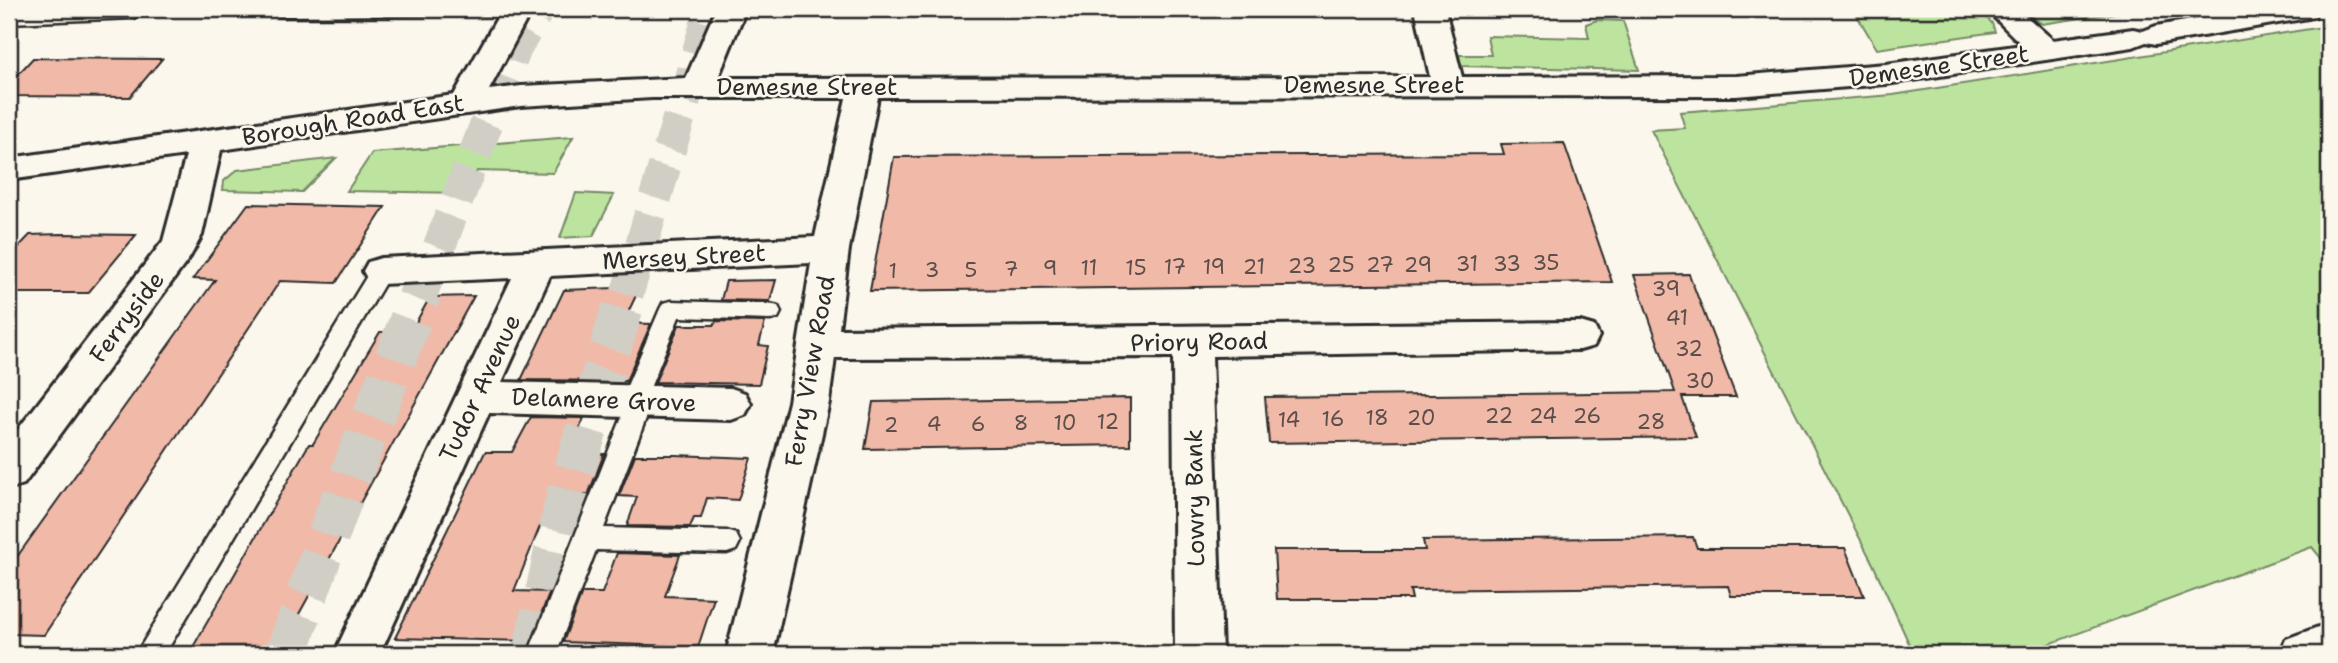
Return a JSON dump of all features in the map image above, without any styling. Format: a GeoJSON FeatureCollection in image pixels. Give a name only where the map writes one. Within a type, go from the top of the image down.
{"type":"FeatureCollection","features":[{"type":"Feature","properties":{"kind":"street"},"geometry":{"type":"LineString","coordinates":[[466,103],[517,9]]}},
{"type":"Feature","properties":{"kind":"street"},"geometry":{"type":"LineString","coordinates":[[698,87],[731,9]]}},
{"type":"Feature","properties":{"kind":"street"},"geometry":{"type":"LineString","coordinates":[[1430,9],[1448,85]]}},
{"type":"Feature","properties":{"kind":"street","name":"Demesne Street"},"geometry":{"type":"LineString","coordinates":[[698,87],[1736,86],[1886,74],[2144,37],[2308,9]]}},
{"type":"Feature","properties":{"kind":"street","name":"Demesne Street"},"geometry":{"type":"LineString","coordinates":[[2006,14],[2047,51]]}},
{"type":"Feature","properties":{"kind":"street","name":"Ferry View Road"},"geometry":{"type":"LineString","coordinates":[[749,654],[809,402],[831,249],[864,86]]}},
{"type":"Feature","properties":{"kind":"street","name":"Borough Road East"},"geometry":{"type":"LineString","coordinates":[[9,170],[521,96],[698,87]]}},
{"type":"Feature","properties":{"kind":"street","name":"Ferryside"},"geometry":{"type":"LineString","coordinates":[[9,472],[177,248],[184,235],[206,142]]}},
{"type":"Feature","properties":{"kind":"street","name":"Mersey Street"},"geometry":{"type":"LineString","coordinates":[[537,264],[831,249]]}},
{"type":"Feature","properties":{"kind":"street"},"geometry":{"type":"LineString","coordinates":[[381,271],[537,264]]}},
{"type":"Feature","properties":{"kind":"street","name":"Tudor Avenue"},"geometry":{"type":"LineString","coordinates":[[357,654],[537,264]]}},
{"type":"Feature","properties":{"kind":"street","name":"Priory Road"},"geometry":{"type":"LineString","coordinates":[[817,344],[1580,336]]}},
{"type":"Feature","properties":{"kind":"street","name":"Lowry Bank"},"geometry":{"type":"LineString","coordinates":[[1192,342],[1199,654]]}},
{"type":"Feature","properties":{"kind":"street","name":"Delamere Grove"},"geometry":{"type":"LineString","coordinates":[[477,397],[731,404]]}},
{"type":"Feature","properties":{"kind":"street"},"geometry":{"type":"LineString","coordinates":[[2303,654],[2329,645]]}},
{"type":"Feature","properties":{"kind":"lane"},"geometry":{"type":"LineString","coordinates":[[281,11],[517,9]]}},
{"type":"Feature","properties":{"kind":"lane"},"geometry":{"type":"LineString","coordinates":[[9,18],[129,14]]}},
{"type":"Feature","properties":{"kind":"lane"},"geometry":{"type":"LineString","coordinates":[[150,654],[381,271]]}},
{"type":"Feature","properties":{"kind":"lane"},"geometry":{"type":"LineString","coordinates":[[542,654],[587,540],[671,309],[771,312]]}},
{"type":"Feature","properties":{"kind":"lane"},"geometry":{"type":"LineString","coordinates":[[587,540],[727,542]]}},
{"type":"Feature","properties":{"kind":"green space"},"geometry":{"type":"Polygon","coordinates":[[[1853,9],[1987,9],[1979,11],[1992,23],[1995,32],[1877,49],[1853,9]]]}},
{"type":"Feature","properties":{"kind":"green space"},"geometry":{"type":"Polygon","coordinates":[[[2022,9],[2118,12],[2116,9],[2142,9],[2042,24],[2022,9]]]}},
{"type":"Feature","properties":{"kind":"green space"},"geometry":{"type":"Polygon","coordinates":[[[1597,20],[1623,21],[1639,70],[1461,66],[1459,55],[1491,55],[1487,36],[1589,38],[1586,24],[1597,20]]]}},
{"type":"Feature","properties":{"kind":"green space"},"geometry":{"type":"Polygon","coordinates":[[[2329,26],[2329,568],[2312,547],[2022,654],[1752,654],[1751,650],[1912,650],[1873,564],[1651,130],[1685,128],[1680,112],[1893,95],[2329,26]]]}},
{"type":"Feature","properties":{"kind":"green space"},"geometry":{"type":"Polygon","coordinates":[[[573,137],[553,173],[477,171],[464,193],[347,191],[372,153],[573,137]]]}},
{"type":"Feature","properties":{"kind":"green space"},"geometry":{"type":"Polygon","coordinates":[[[336,158],[302,192],[223,190],[224,181],[237,170],[336,158]]]}},
{"type":"Feature","properties":{"kind":"green space"},"geometry":{"type":"Polygon","coordinates":[[[576,193],[614,195],[593,236],[560,238],[576,193]]]}},
{"type":"Feature","properties":{"kind":"building"},"geometry":{"type":"Polygon","coordinates":[[[33,58],[162,59],[130,97],[9,96],[9,84],[33,58]]]}},
{"type":"Feature","properties":{"kind":"building"},"geometry":{"type":"Polygon","coordinates":[[[1564,143],[1612,282],[870,291],[894,157],[1504,154],[1501,144],[1564,143]]]}},
{"type":"Feature","properties":{"kind":"building"},"geometry":{"type":"Polygon","coordinates":[[[248,204],[385,207],[336,283],[280,281],[44,635],[9,634],[9,568],[215,280],[193,279],[248,204]]]}},
{"type":"Feature","properties":{"kind":"building"},"geometry":{"type":"Polygon","coordinates":[[[30,235],[136,235],[88,293],[9,293],[9,257],[30,235]]]}},
{"type":"Feature","properties":{"kind":"building"},"geometry":{"type":"Polygon","coordinates":[[[1689,274],[1736,397],[1682,397],[1696,437],[1269,443],[1265,397],[1675,392],[1634,275],[1689,274]]]}},
{"type":"Feature","properties":{"kind":"building"},"geometry":{"type":"Polygon","coordinates":[[[776,280],[770,301],[721,300],[726,281],[776,280]]]}},
{"type":"Feature","properties":{"kind":"building"},"geometry":{"type":"Polygon","coordinates":[[[640,287],[623,323],[651,324],[626,381],[521,380],[564,290],[640,287]]]}},
{"type":"Feature","properties":{"kind":"building"},"geometry":{"type":"Polygon","coordinates":[[[474,296],[277,654],[189,654],[309,444],[313,444],[380,332],[397,332],[400,326],[414,326],[430,297],[474,296]]]}},
{"type":"Feature","properties":{"kind":"building"},"geometry":{"type":"Polygon","coordinates":[[[716,321],[765,322],[759,345],[768,346],[759,384],[655,382],[679,325],[714,325],[716,321]]]}},
{"type":"Feature","properties":{"kind":"building"},"geometry":{"type":"Polygon","coordinates":[[[1130,398],[1130,445],[865,449],[873,402],[1130,398]]]}},
{"type":"Feature","properties":{"kind":"building"},"geometry":{"type":"Polygon","coordinates":[[[531,417],[584,418],[569,454],[604,454],[588,495],[553,494],[514,591],[550,592],[530,641],[395,638],[485,452],[512,452],[531,417]]]}},
{"type":"Feature","properties":{"kind":"building"},"geometry":{"type":"Polygon","coordinates":[[[635,455],[751,458],[738,500],[707,498],[701,518],[694,518],[690,527],[627,526],[637,497],[619,496],[635,455]]]}},
{"type":"Feature","properties":{"kind":"building"},"geometry":{"type":"Polygon","coordinates":[[[1693,537],[1697,548],[1845,548],[1864,596],[1731,596],[1728,586],[1410,590],[1412,599],[1277,599],[1274,550],[1425,550],[1423,540],[1693,537]]]}},
{"type":"Feature","properties":{"kind":"building"},"geometry":{"type":"Polygon","coordinates":[[[617,553],[680,555],[665,596],[714,598],[698,647],[563,642],[582,593],[602,593],[617,553]]]}},
{"type":"Feature","properties":{"kind":"tunnel"},"geometry":{"type":"LineString","coordinates":[[421,294],[516,47],[538,9]]}},
{"type":"Feature","properties":{"kind":"tunnel"},"geometry":{"type":"LineString","coordinates":[[627,294],[711,9]]}},
{"type":"Feature","properties":{"kind":"tunnel"},"geometry":{"type":"LineString","coordinates":[[286,654],[421,292]]}},
{"type":"Feature","properties":{"kind":"tunnel"},"geometry":{"type":"LineString","coordinates":[[533,654],[567,496],[627,292]]}}]}
